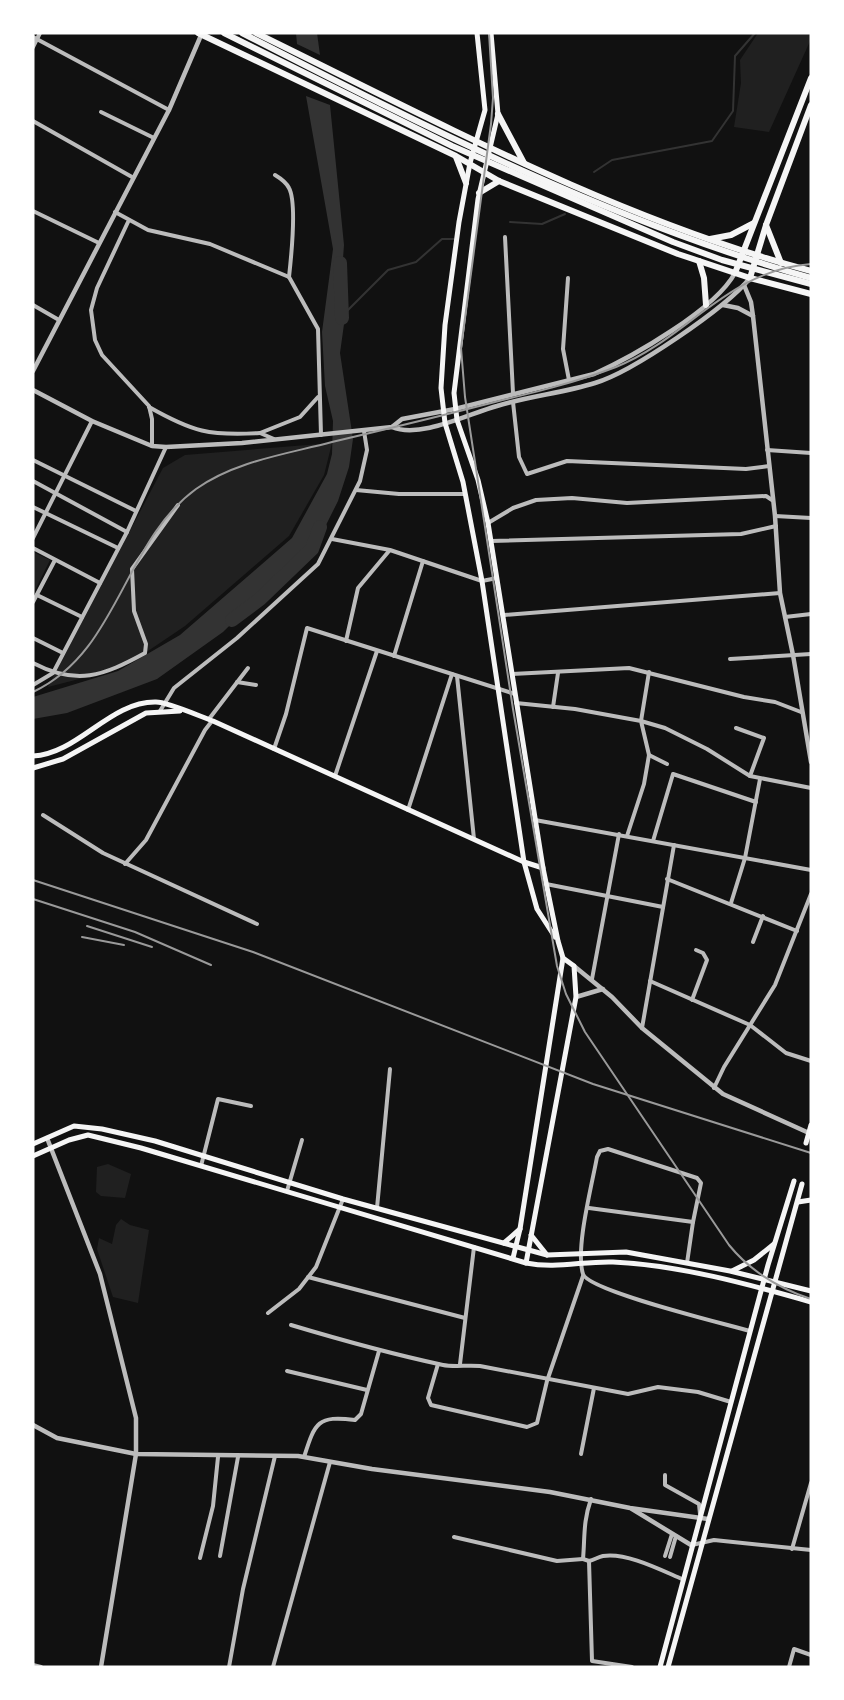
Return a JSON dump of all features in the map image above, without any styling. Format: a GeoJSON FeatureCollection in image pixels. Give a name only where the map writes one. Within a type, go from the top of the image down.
{"type":"FeatureCollection","features":[{"type":"Feature","properties":{"kind":"main road"},"geometry":{"type":"LineString","coordinates":[[224,33],[452,146],[673,242],[722,260],[811,284]]}},
{"type":"Feature","properties":{"kind":"main road"},"geometry":{"type":"LineString","coordinates":[[242,33],[469,146],[686,240],[811,278]]}},
{"type":"Feature","properties":{"kind":"main road"},"geometry":{"type":"LineString","coordinates":[[256,33],[524,163],[662,222],[756,255],[811,271]]}},
{"type":"Feature","properties":{"kind":"main road"},"geometry":{"type":"LineString","coordinates":[[477,33],[485,110],[475,141],[466,183],[446,325],[441,388],[443,412],[465,494],[482,581],[524,862],[537,909],[558,941]]}},
{"type":"Feature","properties":{"kind":"main road"},"geometry":{"type":"LineString","coordinates":[[491,33],[498,114],[479,193],[454,393],[455,409],[478,480],[488,523],[534,820],[563,958],[520,1229],[513,1258]]}},
{"type":"Feature","properties":{"kind":"main road"},"geometry":{"type":"LineString","coordinates":[[201,34],[456,156],[499,181],[699,261],[811,294]]}},
{"type":"Feature","properties":{"kind":"main road"},"geometry":{"type":"LineString","coordinates":[[735,273],[811,78]]}},
{"type":"Feature","properties":{"kind":"main road"},"geometry":{"type":"LineString","coordinates":[[747,277],[811,105]]}},
{"type":"Feature","properties":{"kind":"main road"},"geometry":{"type":"LineString","coordinates":[[498,114],[524,163]]}},
{"type":"Feature","properties":{"kind":"main road"},"geometry":{"type":"LineString","coordinates":[[456,156],[466,183]]}},
{"type":"Feature","properties":{"kind":"main road"},"geometry":{"type":"LineString","coordinates":[[479,193],[499,181]]}},
{"type":"Feature","properties":{"kind":"main road"},"geometry":{"type":"LineString","coordinates":[[710,239],[731,235],[756,222]]}},
{"type":"Feature","properties":{"kind":"main road"},"geometry":{"type":"LineString","coordinates":[[766,225],[781,263]]}},
{"type":"Feature","properties":{"kind":"main road"},"geometry":{"type":"LineString","coordinates":[[699,261],[704,278],[706,305]]}},
{"type":"Feature","properties":{"kind":"main road"},"geometry":{"type":"LineString","coordinates":[[33,756],[60,747],[130,708],[146,702],[164,703],[211,720],[474,840],[543,868]]}},
{"type":"Feature","properties":{"kind":"main road"},"geometry":{"type":"LineString","coordinates":[[33,768],[63,759],[132,720],[160,711],[182,711]]}},
{"type":"Feature","properties":{"kind":"main road"},"geometry":{"type":"LineString","coordinates":[[526,1263],[576,997],[574,966],[563,958]]}},
{"type":"Feature","properties":{"kind":"main road"},"geometry":{"type":"LineString","coordinates":[[806,1143],[811,1125]]}},
{"type":"Feature","properties":{"kind":"main road"},"geometry":{"type":"LineString","coordinates":[[33,1144],[74,1126],[102,1129],[155,1142],[377,1209],[547,1255],[626,1252],[730,1271],[811,1291]]}},
{"type":"Feature","properties":{"kind":"main road"},"geometry":{"type":"LineString","coordinates":[[33,1156],[88,1135],[287,1191],[526,1263],[558,1267],[610,1262],[638,1264],[763,1289],[811,1302]]}},
{"type":"Feature","properties":{"kind":"main road"},"geometry":{"type":"LineString","coordinates":[[660,1667],[682,1579],[794,1180]]}},
{"type":"Feature","properties":{"kind":"main road"},"geometry":{"type":"LineString","coordinates":[[668,1667],[802,1184]]}},
{"type":"Feature","properties":{"kind":"main road"},"geometry":{"type":"LineString","coordinates":[[798,1202],[811,1200]]}},
{"type":"Feature","properties":{"kind":"main road"},"geometry":{"type":"LineString","coordinates":[[504,1243],[520,1229]]}},
{"type":"Feature","properties":{"kind":"main road"},"geometry":{"type":"LineString","coordinates":[[531,1235],[547,1255]]}},
{"type":"Feature","properties":{"kind":"main road"},"geometry":{"type":"LineString","coordinates":[[730,1271],[754,1260],[775,1244]]}},
{"type":"Feature","properties":{"kind":"main road"},"geometry":{"type":"LineString","coordinates":[[739,1375],[747,1378]]}},
{"type":"Feature","properties":{"kind":"street"},"geometry":{"type":"LineString","coordinates":[[33,47],[35,38],[40,33]]}},
{"type":"Feature","properties":{"kind":"street"},"geometry":{"type":"LineString","coordinates":[[33,371],[132,177],[169,110],[201,34]]}},
{"type":"Feature","properties":{"kind":"street"},"geometry":{"type":"LineString","coordinates":[[35,38],[169,110]]}},
{"type":"Feature","properties":{"kind":"street"},"geometry":{"type":"LineString","coordinates":[[101,112],[154,138]]}},
{"type":"Feature","properties":{"kind":"street"},"geometry":{"type":"LineString","coordinates":[[33,121],[132,177]]}},
{"type":"Feature","properties":{"kind":"street"},"geometry":{"type":"LineString","coordinates":[[275,175],[288,185],[291,191],[293,224],[289,277],[318,329],[318,396],[323,435]]}},
{"type":"Feature","properties":{"kind":"street"},"geometry":{"type":"LineString","coordinates":[[33,211],[99,243]]}},
{"type":"Feature","properties":{"kind":"street"},"geometry":{"type":"LineString","coordinates":[[115,212],[128,222],[148,230],[210,244],[289,277]]}},
{"type":"Feature","properties":{"kind":"street"},"geometry":{"type":"LineString","coordinates":[[128,222],[97,288],[91,310],[92,320],[95,340],[102,355],[149,406],[183,427],[210,434],[260,433],[300,417],[318,396]]}},
{"type":"Feature","properties":{"kind":"street"},"geometry":{"type":"LineString","coordinates":[[505,237],[513,393]]}},
{"type":"Feature","properties":{"kind":"street"},"geometry":{"type":"LineString","coordinates":[[33,390],[93,421],[152,446],[275,440],[392,427],[402,419],[443,412],[594,374],[614,365],[706,305],[727,287],[735,273]]}},
{"type":"Feature","properties":{"kind":"street"},"geometry":{"type":"LineString","coordinates":[[392,427],[403,432],[445,423],[513,402],[597,383],[628,369],[723,305],[744,285],[747,277]]}},
{"type":"Feature","properties":{"kind":"street"},"geometry":{"type":"LineString","coordinates":[[568,278],[563,349],[568,380]]}},
{"type":"Feature","properties":{"kind":"street"},"geometry":{"type":"LineString","coordinates":[[744,285],[753,316],[772,500],[776,516],[780,592],[794,655],[801,712],[811,762]]}},
{"type":"Feature","properties":{"kind":"street"},"geometry":{"type":"LineString","coordinates":[[33,305],[60,320]]}},
{"type":"Feature","properties":{"kind":"street"},"geometry":{"type":"LineString","coordinates":[[723,305],[738,308],[753,316]]}},
{"type":"Feature","properties":{"kind":"street"},"geometry":{"type":"LineString","coordinates":[[513,402],[519,457],[527,474],[567,461],[746,469],[769,466]]}},
{"type":"Feature","properties":{"kind":"street"},"geometry":{"type":"LineString","coordinates":[[149,406],[152,418],[152,446]]}},
{"type":"Feature","properties":{"kind":"street"},"geometry":{"type":"LineString","coordinates":[[33,538],[93,421]]}},
{"type":"Feature","properties":{"kind":"street"},"geometry":{"type":"LineString","coordinates":[[160,711],[174,688],[237,638],[318,564],[356,490],[367,450],[364,431]]}},
{"type":"Feature","properties":{"kind":"street"},"geometry":{"type":"LineString","coordinates":[[260,433],[275,440]]}},
{"type":"Feature","properties":{"kind":"street"},"geometry":{"type":"LineString","coordinates":[[33,685],[53,673],[127,532],[166,447]]}},
{"type":"Feature","properties":{"kind":"street"},"geometry":{"type":"LineString","coordinates":[[767,450],[811,453]]}},
{"type":"Feature","properties":{"kind":"street"},"geometry":{"type":"LineString","coordinates":[[33,460],[136,511]]}},
{"type":"Feature","properties":{"kind":"street"},"geometry":{"type":"LineString","coordinates":[[33,481],[127,532]]}},
{"type":"Feature","properties":{"kind":"street"},"geometry":{"type":"LineString","coordinates":[[356,490],[399,494],[465,494]]}},
{"type":"Feature","properties":{"kind":"street"},"geometry":{"type":"LineString","coordinates":[[488,523],[513,508],[536,500],[573,498],[627,503],[766,496],[772,500]]}},
{"type":"Feature","properties":{"kind":"street"},"geometry":{"type":"LineString","coordinates":[[33,663],[53,673],[83,678],[122,666],[144,653],[146,644],[134,611],[135,592],[132,569],[178,505]]}},
{"type":"Feature","properties":{"kind":"street"},"geometry":{"type":"LineString","coordinates":[[33,507],[118,548]]}},
{"type":"Feature","properties":{"kind":"street"},"geometry":{"type":"LineString","coordinates":[[776,516],[811,518]]}},
{"type":"Feature","properties":{"kind":"street"},"geometry":{"type":"LineString","coordinates":[[491,541],[741,534],[776,526]]}},
{"type":"Feature","properties":{"kind":"street"},"geometry":{"type":"LineString","coordinates":[[332,538],[390,550],[482,581],[498,578]]}},
{"type":"Feature","properties":{"kind":"street"},"geometry":{"type":"LineString","coordinates":[[33,548],[100,583]]}},
{"type":"Feature","properties":{"kind":"street"},"geometry":{"type":"LineString","coordinates":[[346,641],[358,588],[390,550]]}},
{"type":"Feature","properties":{"kind":"street"},"geometry":{"type":"LineString","coordinates":[[33,602],[55,560]]}},
{"type":"Feature","properties":{"kind":"street"},"geometry":{"type":"LineString","coordinates":[[394,656],[423,561]]}},
{"type":"Feature","properties":{"kind":"street"},"geometry":{"type":"LineString","coordinates":[[504,615],[780,592]]}},
{"type":"Feature","properties":{"kind":"street"},"geometry":{"type":"LineString","coordinates":[[37,595],[82,617]]}},
{"type":"Feature","properties":{"kind":"street"},"geometry":{"type":"LineString","coordinates":[[784,617],[811,614]]}},
{"type":"Feature","properties":{"kind":"street"},"geometry":{"type":"LineString","coordinates":[[274,749],[286,714],[307,628],[515,694]]}},
{"type":"Feature","properties":{"kind":"street"},"geometry":{"type":"LineString","coordinates":[[33,638],[63,653]]}},
{"type":"Feature","properties":{"kind":"street"},"geometry":{"type":"LineString","coordinates":[[334,776],[377,651]]}},
{"type":"Feature","properties":{"kind":"street"},"geometry":{"type":"LineString","coordinates":[[730,659],[811,654]]}},
{"type":"Feature","properties":{"kind":"street"},"geometry":{"type":"LineString","coordinates":[[124,864],[146,840],[205,730],[248,668]]}},
{"type":"Feature","properties":{"kind":"street"},"geometry":{"type":"LineString","coordinates":[[511,674],[629,668],[744,697],[775,702],[801,712]]}},
{"type":"Feature","properties":{"kind":"street"},"geometry":{"type":"LineString","coordinates":[[627,836],[642,791],[649,755],[641,721],[649,672]]}},
{"type":"Feature","properties":{"kind":"street"},"geometry":{"type":"LineString","coordinates":[[553,707],[558,673]]}},
{"type":"Feature","properties":{"kind":"street"},"geometry":{"type":"LineString","coordinates":[[408,810],[454,675]]}},
{"type":"Feature","properties":{"kind":"street"},"geometry":{"type":"LineString","coordinates":[[454,675],[474,840]]}},
{"type":"Feature","properties":{"kind":"street"},"geometry":{"type":"LineString","coordinates":[[237,682],[256,685]]}},
{"type":"Feature","properties":{"kind":"street"},"geometry":{"type":"LineString","coordinates":[[516,704],[553,707],[641,721],[665,728],[707,749],[750,776],[811,788]]}},
{"type":"Feature","properties":{"kind":"street"},"geometry":{"type":"LineString","coordinates":[[736,728],[764,738],[750,776]]}},
{"type":"Feature","properties":{"kind":"street"},"geometry":{"type":"LineString","coordinates":[[649,755],[666,764]]}},
{"type":"Feature","properties":{"kind":"street"},"geometry":{"type":"LineString","coordinates":[[653,841],[673,774],[756,802]]}},
{"type":"Feature","properties":{"kind":"street"},"geometry":{"type":"LineString","coordinates":[[731,903],[745,858],[760,779]]}},
{"type":"Feature","properties":{"kind":"street"},"geometry":{"type":"LineString","coordinates":[[43,814],[124,864],[257,924]]}},
{"type":"Feature","properties":{"kind":"street"},"geometry":{"type":"LineString","coordinates":[[534,820],[811,870]]}},
{"type":"Feature","properties":{"kind":"street"},"geometry":{"type":"LineString","coordinates":[[592,979],[620,834]]}},
{"type":"Feature","properties":{"kind":"street"},"geometry":{"type":"LineString","coordinates":[[642,1028],[674,844]]}},
{"type":"Feature","properties":{"kind":"street"},"geometry":{"type":"LineString","coordinates":[[668,879],[797,931]]}},
{"type":"Feature","properties":{"kind":"street"},"geometry":{"type":"LineString","coordinates":[[546,884],[663,907]]}},
{"type":"Feature","properties":{"kind":"street"},"geometry":{"type":"LineString","coordinates":[[714,1088],[775,985],[811,894]]}},
{"type":"Feature","properties":{"kind":"street"},"geometry":{"type":"LineString","coordinates":[[753,942],[762,916]]}},
{"type":"Feature","properties":{"kind":"street"},"geometry":{"type":"LineString","coordinates":[[692,1000],[707,960],[703,953],[696,950]]}},
{"type":"Feature","properties":{"kind":"street"},"geometry":{"type":"LineString","coordinates":[[574,966],[603,989],[642,1028],[714,1088],[809,1133]]}},
{"type":"Feature","properties":{"kind":"street"},"geometry":{"type":"LineString","coordinates":[[650,981],[750,1024],[786,1053],[811,1061]]}},
{"type":"Feature","properties":{"kind":"street"},"geometry":{"type":"LineString","coordinates":[[576,997],[603,989]]}},
{"type":"Feature","properties":{"kind":"street"},"geometry":{"type":"LineString","coordinates":[[377,1209],[390,1069]]}},
{"type":"Feature","properties":{"kind":"street"},"geometry":{"type":"LineString","coordinates":[[201,1166],[218,1099],[251,1106]]}},
{"type":"Feature","properties":{"kind":"street"},"geometry":{"type":"LineString","coordinates":[[47,1138],[100,1274],[136,1418],[136,1454],[101,1667]]}},
{"type":"Feature","properties":{"kind":"street"},"geometry":{"type":"LineString","coordinates":[[287,1191],[302,1140]]}},
{"type":"Feature","properties":{"kind":"street"},"geometry":{"type":"LineString","coordinates":[[438,1364],[429,1398],[431,1405],[527,1427],[537,1422],[547,1381],[583,1276],[581,1255],[597,1156],[600,1151],[608,1149],[697,1178],[701,1183],[687,1263]]}},
{"type":"Feature","properties":{"kind":"street"},"geometry":{"type":"LineString","coordinates":[[268,1314],[299,1289],[316,1267],[343,1199]]}},
{"type":"Feature","properties":{"kind":"street"},"geometry":{"type":"LineString","coordinates":[[589,1208],[693,1222]]}},
{"type":"Feature","properties":{"kind":"street"},"geometry":{"type":"LineString","coordinates":[[460,1364],[474,1247]]}},
{"type":"Feature","properties":{"kind":"street"},"geometry":{"type":"LineString","coordinates":[[583,1276],[611,1292],[751,1331]]}},
{"type":"Feature","properties":{"kind":"street"},"geometry":{"type":"LineString","coordinates":[[308,1277],[465,1318]]}},
{"type":"Feature","properties":{"kind":"street"},"geometry":{"type":"LineString","coordinates":[[291,1325],[379,1351],[446,1366],[460,1364],[628,1394],[658,1387],[698,1392],[731,1402]]}},
{"type":"Feature","properties":{"kind":"street"},"geometry":{"type":"LineString","coordinates":[[304,1457],[313,1430],[322,1420],[336,1418],[355,1420],[360,1414],[379,1351]]}},
{"type":"Feature","properties":{"kind":"street"},"geometry":{"type":"LineString","coordinates":[[287,1371],[367,1390]]}},
{"type":"Feature","properties":{"kind":"street"},"geometry":{"type":"LineString","coordinates":[[581,1454],[594,1388]]}},
{"type":"Feature","properties":{"kind":"street"},"geometry":{"type":"LineString","coordinates":[[33,1425],[57,1438],[136,1454],[304,1457],[591,1499],[630,1508],[708,1519]]}},
{"type":"Feature","properties":{"kind":"street"},"geometry":{"type":"LineString","coordinates":[[229,1667],[243,1589],[261,1526],[275,1456]]}},
{"type":"Feature","properties":{"kind":"street"},"geometry":{"type":"LineString","coordinates":[[200,1558],[213,1506],[218,1457]]}},
{"type":"Feature","properties":{"kind":"street"},"geometry":{"type":"LineString","coordinates":[[220,1556],[238,1457]]}},
{"type":"Feature","properties":{"kind":"street"},"geometry":{"type":"LineString","coordinates":[[273,1667],[290,1615],[291,1601],[330,1462]]}},
{"type":"Feature","properties":{"kind":"street"},"geometry":{"type":"LineString","coordinates":[[665,1475],[665,1485],[699,1504],[701,1517]]}},
{"type":"Feature","properties":{"kind":"street"},"geometry":{"type":"LineString","coordinates":[[791,1549],[811,1483]]}},
{"type":"Feature","properties":{"kind":"street"},"geometry":{"type":"LineString","coordinates":[[583,1559],[585,1539],[583,1529],[591,1499]]}},
{"type":"Feature","properties":{"kind":"street"},"geometry":{"type":"LineString","coordinates":[[630,1508],[692,1545],[714,1540],[811,1550]]}},
{"type":"Feature","properties":{"kind":"street"},"geometry":{"type":"LineString","coordinates":[[668,1557],[674,1535]]}},
{"type":"Feature","properties":{"kind":"street"},"geometry":{"type":"LineString","coordinates":[[454,1537],[557,1561],[583,1559],[590,1561],[601,1556],[618,1557],[649,1564],[682,1579]]}},
{"type":"Feature","properties":{"kind":"street"},"geometry":{"type":"LineString","coordinates":[[590,1561],[592,1661],[632,1667]]}},
{"type":"Feature","properties":{"kind":"street"},"geometry":{"type":"LineString","coordinates":[[789,1667],[794,1649],[811,1655]]}},
{"type":"Feature","properties":{"kind":"street"},"geometry":{"type":"LineString","coordinates":[[33,1665],[41,1667]]}},
{"type":"Feature","properties":{"kind":"shaded area"},"geometry":{"type":"Polygon","coordinates":[[[296,33],[317,33],[320,55],[297,44],[296,33]]]}},
{"type":"Feature","properties":{"kind":"shaded area"},"geometry":{"type":"Polygon","coordinates":[[[758,33],[811,33],[811,39],[769,132],[734,127],[741,83],[740,60],[758,33]]]}},
{"type":"Feature","properties":{"kind":"shaded area"},"geometry":{"type":"Polygon","coordinates":[[[306,96],[330,105],[344,245],[341,286],[345,317],[340,353],[353,439],[349,467],[338,501],[320,537],[223,632],[157,679],[67,713],[33,719],[33,697],[118,671],[180,635],[292,538],[327,474],[332,454],[333,421],[325,386],[322,332],[333,249],[306,96]]]}},
{"type":"Feature","properties":{"kind":"shaded area"},"geometry":{"type":"Polygon","coordinates":[[[332,443],[324,475],[289,536],[185,626],[118,669],[48,687],[163,468],[185,455],[332,443]]]}},
{"type":"Feature","properties":{"kind":"shaded area"},"geometry":{"type":"Polygon","coordinates":[[[33,552],[50,560],[33,594],[33,552]]]}},
{"type":"Feature","properties":{"kind":"shaded area"},"geometry":{"type":"Polygon","coordinates":[[[108,1164],[131,1174],[125,1198],[101,1196],[96,1192],[97,1167],[108,1164]]]}},
{"type":"Feature","properties":{"kind":"shaded area"},"geometry":{"type":"Polygon","coordinates":[[[121,1219],[130,1225],[149,1230],[138,1303],[113,1297],[97,1249],[99,1238],[112,1244],[116,1225],[121,1219]]]}},
{"type":"Feature","properties":{"kind":"waterway"},"geometry":{"type":"LineString","coordinates":[[594,172],[612,160],[712,141],[733,111],[735,56],[755,33]]}},
{"type":"Feature","properties":{"kind":"waterway"},"geometry":{"type":"LineString","coordinates":[[510,222],[542,224],[565,214]]}},
{"type":"Feature","properties":{"kind":"waterway"},"geometry":{"type":"LineString","coordinates":[[344,314],[388,270],[416,262],[442,239],[454,239]]}},
{"type":"Feature","properties":{"kind":"waterway"},"geometry":{"type":"LineString","coordinates":[[340,263],[342,318]]}},
{"type":"Feature","properties":{"kind":"waterway"},"geometry":{"type":"LineString","coordinates":[[232,620],[260,599],[312,549],[320,527]]}},
{"type":"Feature","properties":{"kind":"railway"},"geometry":{"type":"LineString","coordinates":[[489,33],[493,98],[491,124],[461,348],[465,397],[513,709],[557,966],[566,994],[585,1032],[729,1245],[737,1255],[766,1278],[787,1290],[811,1299]]}},
{"type":"Feature","properties":{"kind":"railway"},"geometry":{"type":"LineString","coordinates":[[33,692],[62,674],[84,651],[103,624],[152,537],[172,511],[211,479],[262,460],[526,394],[616,367],[665,340],[709,307],[756,279],[782,269],[811,264]]}},
{"type":"Feature","properties":{"kind":"railway"},"geometry":{"type":"LineString","coordinates":[[33,880],[253,952],[593,1084],[811,1153]]}},
{"type":"Feature","properties":{"kind":"railway"},"geometry":{"type":"LineString","coordinates":[[33,899],[135,932],[211,965]]}},
{"type":"Feature","properties":{"kind":"railway"},"geometry":{"type":"LineString","coordinates":[[87,926],[152,947]]}},
{"type":"Feature","properties":{"kind":"railway"},"geometry":{"type":"LineString","coordinates":[[82,937],[124,945]]}}]}
